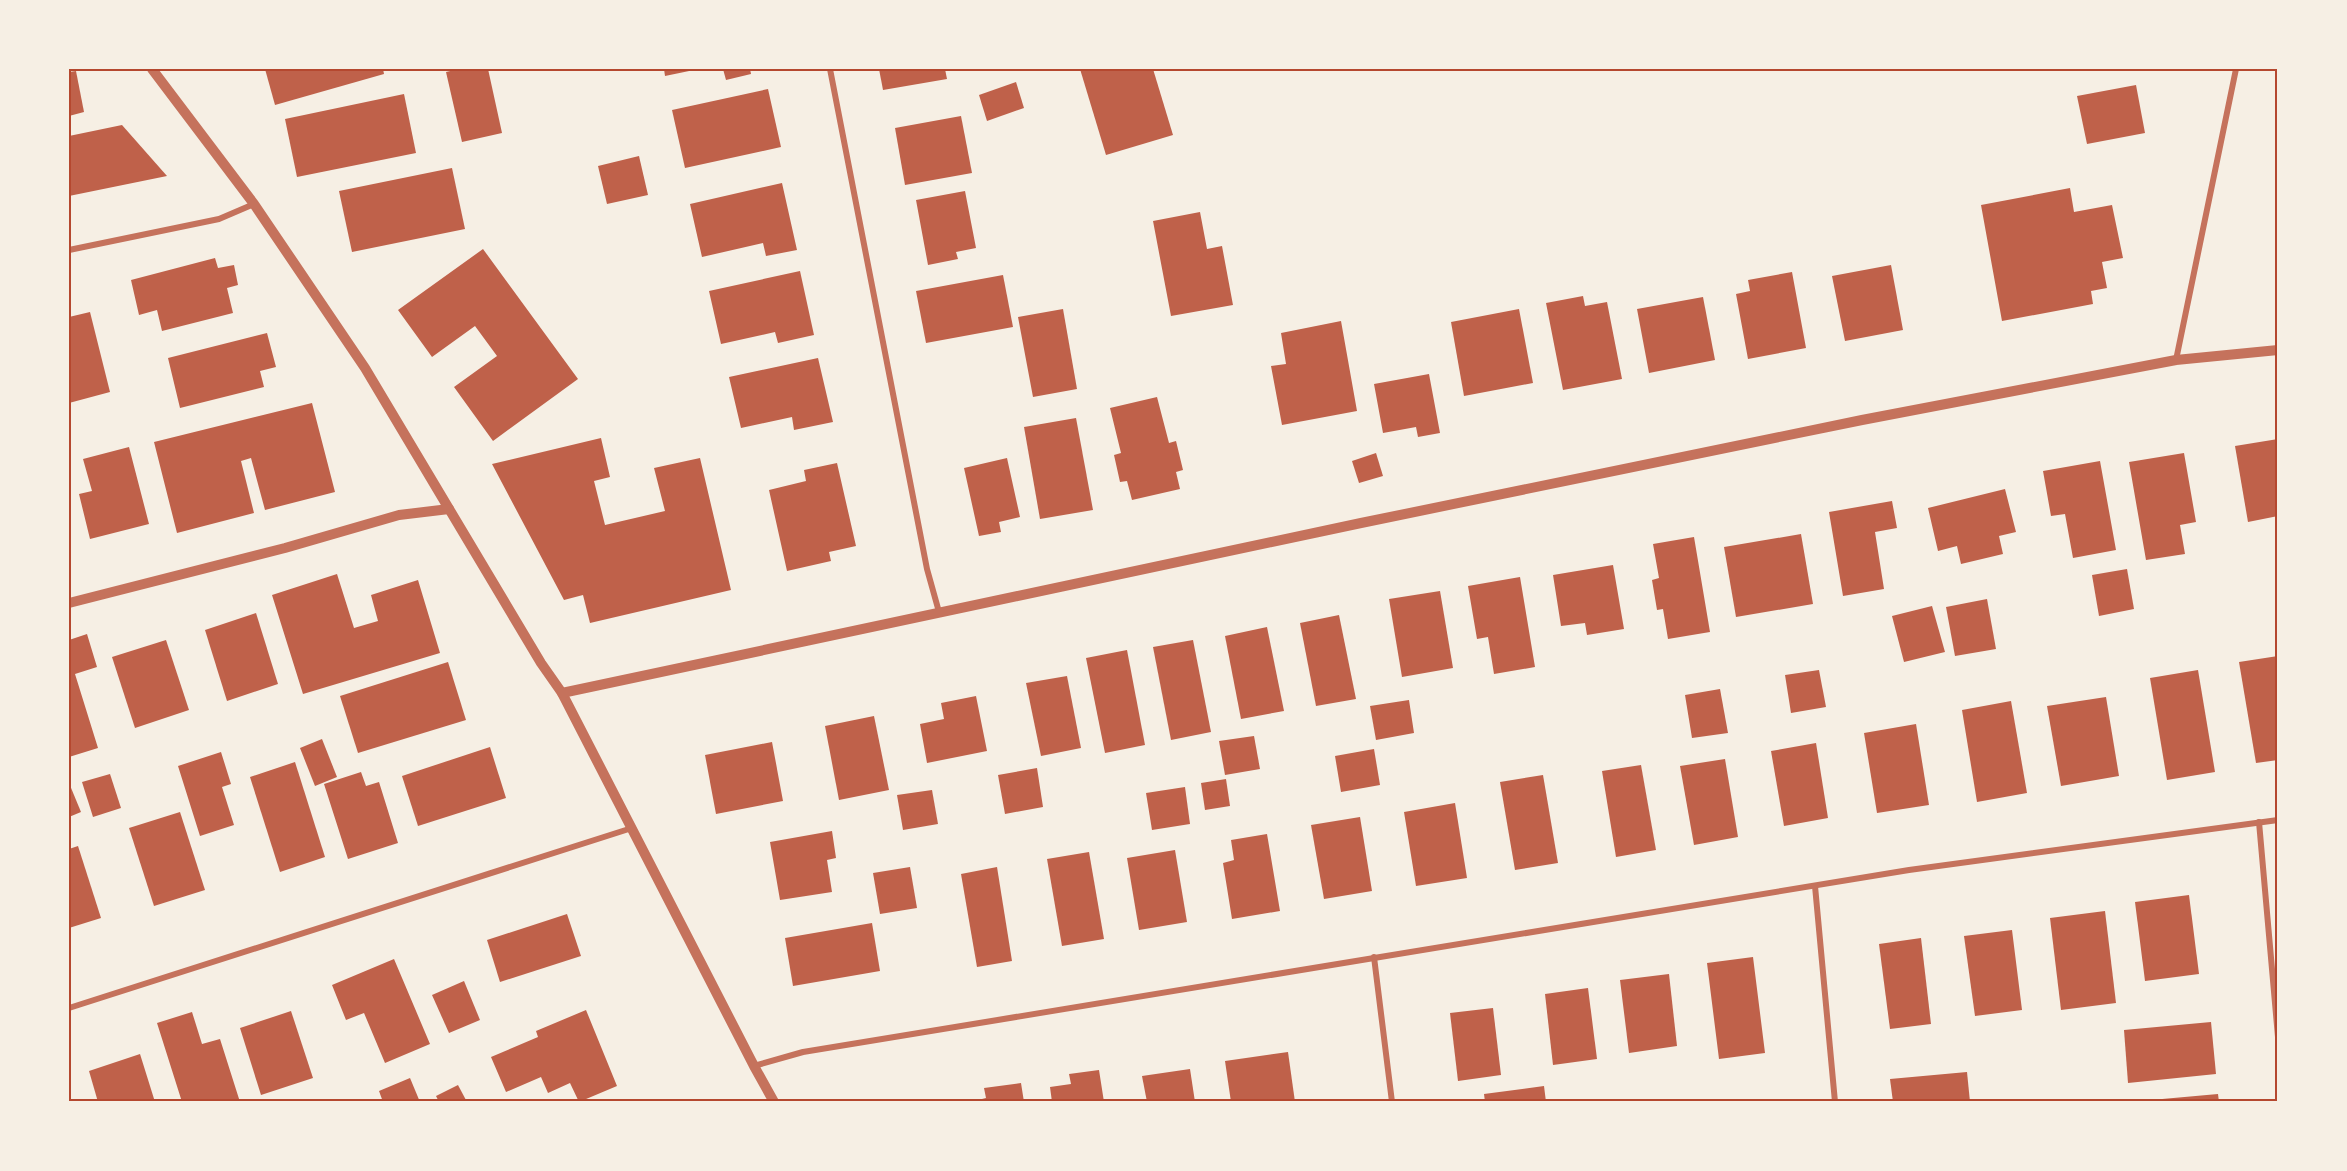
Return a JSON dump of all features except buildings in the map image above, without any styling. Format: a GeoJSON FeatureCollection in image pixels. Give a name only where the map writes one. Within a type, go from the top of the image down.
{"type":"FeatureCollection","features":[{"type":"Feature","properties":{"kind":"street"},"geometry":{"type":"LineString","coordinates":[[152,69],[254,204],[365,368],[541,663],[562,693],[774,1102]]}},
{"type":"Feature","properties":{"kind":"street"},"geometry":{"type":"LineString","coordinates":[[830,69],[923,546],[939,612]]}},
{"type":"Feature","properties":{"kind":"street"},"geometry":{"type":"LineString","coordinates":[[2176,360],[2236,69]]}},
{"type":"Feature","properties":{"kind":"street"},"geometry":{"type":"LineString","coordinates":[[69,250],[219,219],[254,204]]}},
{"type":"Feature","properties":{"kind":"street"},"geometry":{"type":"LineString","coordinates":[[562,693],[1862,420],[2176,360],[2278,350]]}},
{"type":"Feature","properties":{"kind":"street"},"geometry":{"type":"LineString","coordinates":[[69,603],[285,548],[399,515],[449,509]]}},
{"type":"Feature","properties":{"kind":"street"},"geometry":{"type":"LineString","coordinates":[[754,1066],[802,1052],[1910,870],[2278,820]]}},
{"type":"Feature","properties":{"kind":"street"},"geometry":{"type":"LineString","coordinates":[[2259,822],[2278,1036]]}},
{"type":"Feature","properties":{"kind":"street"},"geometry":{"type":"LineString","coordinates":[[69,1008],[632,828]]}},
{"type":"Feature","properties":{"kind":"street"},"geometry":{"type":"LineString","coordinates":[[1815,886],[1835,1102]]}},
{"type":"Feature","properties":{"kind":"street"},"geometry":{"type":"LineString","coordinates":[[1374,957],[1392,1102]]}}]}
